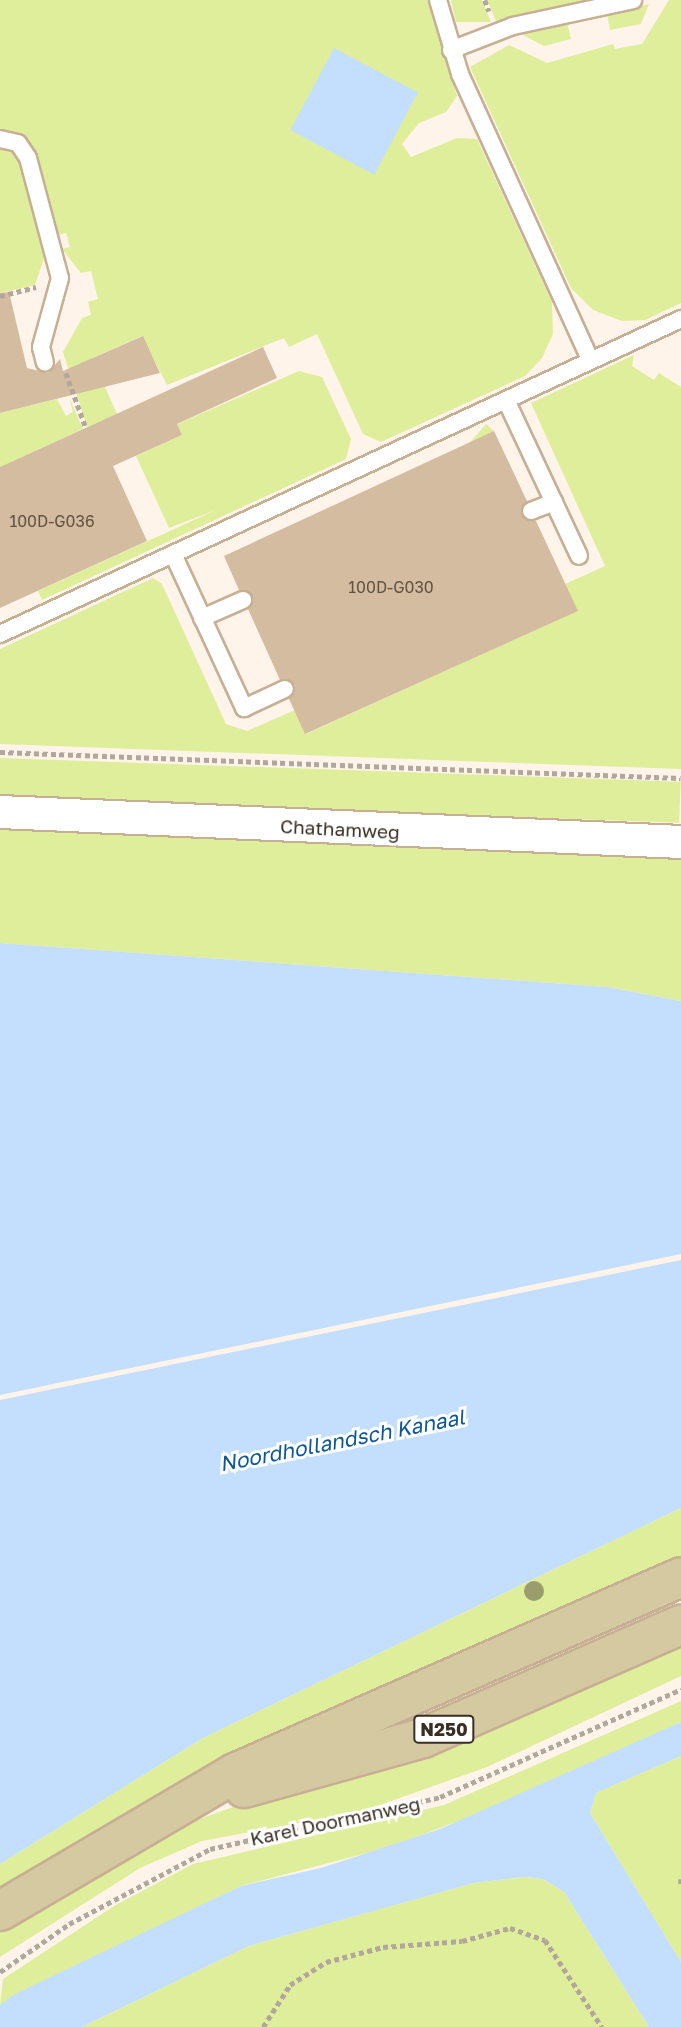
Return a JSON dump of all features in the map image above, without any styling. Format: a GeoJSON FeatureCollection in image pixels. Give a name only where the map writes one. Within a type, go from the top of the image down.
{"type":"FeatureCollection","features":[{"type":"Feature","properties":{"kind":"main road","name":"N250"},"geometry":{"type":"LineString","coordinates":[[0,1911],[195,1801],[235,1773],[330,1727],[681,1577]]}},
{"type":"Feature","properties":{"kind":"main road","name":"N250"},"geometry":{"type":"LineString","coordinates":[[195,1801],[423,1738],[681,1625]]}},
{"type":"Feature","properties":{"kind":"street","name":"Chathamweg"},"geometry":{"type":"LineString","coordinates":[[0,812],[681,842]]}},
{"type":"Feature","properties":{"kind":"lane"},"geometry":{"type":"LineString","coordinates":[[438,0],[451,50],[591,361]]}},
{"type":"Feature","properties":{"kind":"lane"},"geometry":{"type":"LineString","coordinates":[[451,50],[513,26],[633,0]]}},
{"type":"Feature","properties":{"kind":"lane"},"geometry":{"type":"LineString","coordinates":[[0,139],[18,143],[28,158],[59,281],[41,347],[45,363]]}},
{"type":"Feature","properties":{"kind":"lane"},"geometry":{"type":"LineString","coordinates":[[0,634],[681,319]]}},
{"type":"Feature","properties":{"kind":"lane"},"geometry":{"type":"LineString","coordinates":[[506,400],[579,556]]}},
{"type":"Feature","properties":{"kind":"lane"},"geometry":{"type":"LineString","coordinates":[[531,512],[554,502]]}},
{"type":"Feature","properties":{"kind":"lane"},"geometry":{"type":"LineString","coordinates":[[173,554],[244,708],[285,689]]}},
{"type":"Feature","properties":{"kind":"lane"},"geometry":{"type":"LineString","coordinates":[[202,618],[243,600]]}},
{"type":"Feature","properties":{"kind":"path"},"geometry":{"type":"LineString","coordinates":[[0,296],[59,281]]}},
{"type":"Feature","properties":{"kind":"path"},"geometry":{"type":"LineString","coordinates":[[72,398],[86,428]]}},
{"type":"Feature","properties":{"kind":"path"},"geometry":{"type":"LineString","coordinates":[[0,752],[681,778]]}},
{"type":"Feature","properties":{"kind":"path","name":"Karel Doormanweg"},"geometry":{"type":"LineString","coordinates":[[0,1972],[69,1924],[210,1849],[440,1797],[681,1689]]}},
{"type":"Feature","properties":{"kind":"path"},"geometry":{"type":"LineString","coordinates":[[681,1879],[681,1887]]}},
{"type":"Feature","properties":{"kind":"path"},"geometry":{"type":"LineString","coordinates":[[263,2027],[290,1985],[326,1962],[383,1947],[462,1941],[510,1928],[545,1940],[602,2027]]}},
{"type":"Feature","properties":{"kind":"green space"},"geometry":{"type":"Polygon","coordinates":[[[0,0],[427,0],[457,96],[446,112],[419,123],[402,144],[411,157],[457,138],[477,139],[552,302],[553,334],[542,358],[525,376],[381,442],[363,434],[317,334],[289,347],[284,338],[167,385],[142,336],[92,358],[117,414],[87,427],[63,352],[82,318],[91,315],[88,302],[98,299],[91,271],[81,273],[62,249],[70,247],[66,233],[58,235],[36,151],[21,135],[0,130],[0,0]]]}},
{"type":"Feature","properties":{"kind":"green space"},"geometry":{"type":"Polygon","coordinates":[[[451,0],[482,0],[491,22],[456,22],[451,0]]]}},
{"type":"Feature","properties":{"kind":"green space"},"geometry":{"type":"Polygon","coordinates":[[[487,0],[596,0],[496,21],[487,0]]]}},
{"type":"Feature","properties":{"kind":"green space"},"geometry":{"type":"Polygon","coordinates":[[[669,0],[681,0],[681,303],[645,320],[622,321],[593,310],[571,288],[470,67],[509,45],[547,63],[613,44],[615,49],[642,44],[669,0]]]}},
{"type":"Feature","properties":{"kind":"green space"},"geometry":{"type":"Polygon","coordinates":[[[649,4],[641,24],[610,30],[607,14],[649,4]]]}},
{"type":"Feature","properties":{"kind":"green space"},"geometry":{"type":"Polygon","coordinates":[[[567,22],[571,39],[544,46],[517,32],[567,22]]]}},
{"type":"Feature","properties":{"kind":"green space"},"geometry":{"type":"Polygon","coordinates":[[[0,148],[11,151],[20,165],[44,258],[35,285],[0,293],[0,148]]]}},
{"type":"Feature","properties":{"kind":"green space"},"geometry":{"type":"Polygon","coordinates":[[[634,355],[632,366],[654,380],[659,373],[681,387],[681,769],[0,744],[0,649],[153,578],[162,584],[226,724],[247,731],[295,710],[306,734],[577,611],[565,584],[605,566],[531,403],[634,355]]]}},
{"type":"Feature","properties":{"kind":"green space"},"geometry":{"type":"Polygon","coordinates":[[[299,371],[322,377],[351,439],[346,459],[42,600],[38,591],[216,510],[169,528],[136,456],[182,435],[173,426],[299,371]]]}},
{"type":"Feature","properties":{"kind":"green space"},"geometry":{"type":"Polygon","coordinates":[[[69,397],[83,429],[0,467],[0,413],[57,399],[66,416],[73,412],[69,397]]]}},
{"type":"Feature","properties":{"kind":"green space"},"geometry":{"type":"Polygon","coordinates":[[[486,424],[494,431],[305,649],[296,642],[486,424]]]}},
{"type":"Feature","properties":{"kind":"green space"},"geometry":{"type":"Polygon","coordinates":[[[0,758],[681,782],[679,823],[0,799],[0,758]]]}},
{"type":"Feature","properties":{"kind":"green space"},"geometry":{"type":"Polygon","coordinates":[[[0,826],[681,857],[681,1001],[608,987],[0,943],[0,826]]]}},
{"type":"Feature","properties":{"kind":"green space"},"geometry":{"type":"Polygon","coordinates":[[[681,1508],[681,1556],[203,1776],[83,1837],[0,1891],[0,1864],[203,1738],[681,1508]]]}},
{"type":"Feature","properties":{"kind":"green space"},"geometry":{"type":"Polygon","coordinates":[[[681,1646],[681,1676],[487,1767],[363,1811],[202,1841],[140,1868],[0,1957],[0,1933],[44,1902],[194,1821],[681,1646]]]}},
{"type":"Feature","properties":{"kind":"green space"},"geometry":{"type":"Polygon","coordinates":[[[681,1701],[681,1722],[506,1803],[390,1847],[241,1886],[0,2005],[3,1979],[114,1906],[193,1864],[444,1805],[681,1701]]]}},
{"type":"Feature","properties":{"kind":"green space"},"geometry":{"type":"Polygon","coordinates":[[[681,1756],[681,1962],[590,1813],[596,1793],[681,1756]]]}},
{"type":"Feature","properties":{"kind":"green space"},"geometry":{"type":"Polygon","coordinates":[[[524,1877],[543,1879],[564,1892],[649,2027],[82,2027],[249,1946],[474,1883],[524,1877]]]}},
{"type":"Feature","properties":{"kind":"water"},"geometry":{"type":"Polygon","coordinates":[[[334,48],[418,93],[374,175],[290,130],[334,48]]]}},
{"type":"Feature","properties":{"kind":"water","name":"Noordhollandsch Kanaal"},"geometry":{"type":"Polygon","coordinates":[[[0,943],[608,987],[681,1001],[681,1508],[203,1738],[0,1864],[0,943]]]}},
{"type":"Feature","properties":{"kind":"water"},"geometry":{"type":"Polygon","coordinates":[[[681,1722],[681,1756],[596,1793],[590,1813],[681,1962],[681,2027],[649,2027],[564,1892],[543,1879],[524,1877],[474,1883],[249,1946],[82,2027],[0,2027],[0,2005],[13,1995],[241,1886],[321,1868],[440,1829],[681,1722]]]}},
{"type":"Feature","properties":{"kind":"pier"},"geometry":{"type":"Polygon","coordinates":[[[681,1254],[681,1260],[0,1400],[0,1395],[681,1254]]]}},
{"type":"Feature","properties":{"kind":"building"},"geometry":{"type":"Polygon","coordinates":[[[9,292],[27,368],[48,373],[60,359],[63,371],[143,336],[160,373],[0,413],[0,293],[9,292]]]}},
{"type":"Feature","properties":{"kind":"building"},"geometry":{"type":"Polygon","coordinates":[[[263,347],[277,378],[177,424],[182,435],[113,466],[147,541],[0,608],[0,467],[263,347]]]}},
{"type":"Feature","properties":{"kind":"building"},"geometry":{"type":"Polygon","coordinates":[[[494,431],[527,501],[522,515],[536,521],[578,611],[305,734],[289,699],[295,685],[280,680],[248,609],[252,595],[239,590],[224,556],[494,431]]]}}]}
